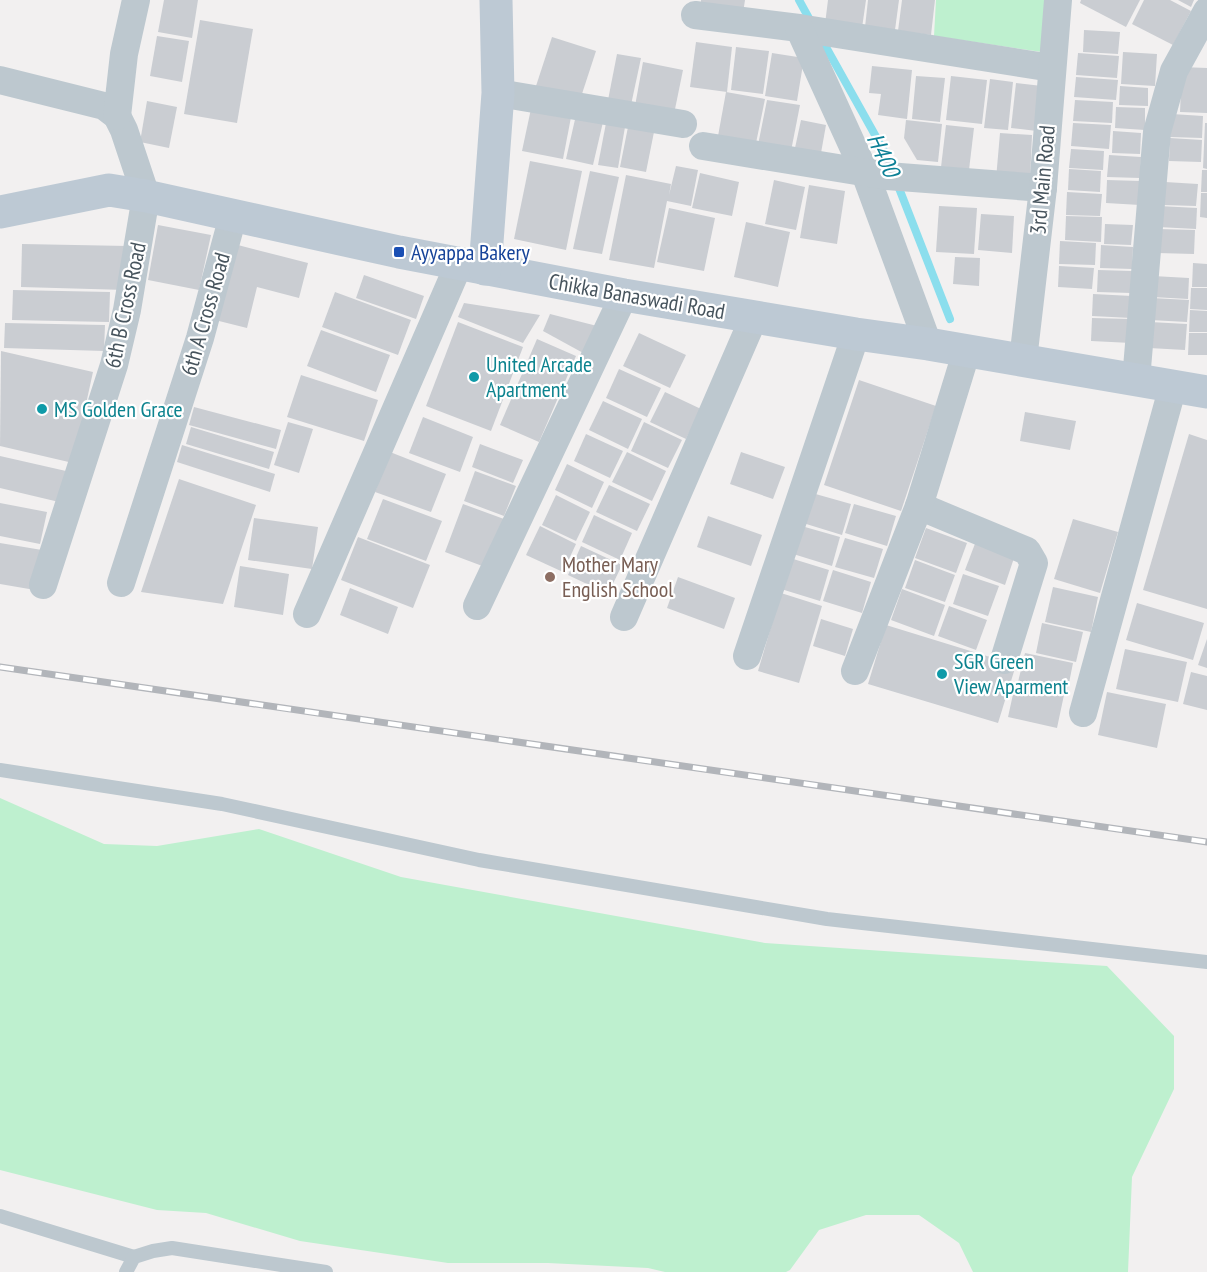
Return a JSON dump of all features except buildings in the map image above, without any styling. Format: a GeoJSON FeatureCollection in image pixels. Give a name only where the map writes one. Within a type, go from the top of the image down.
{"type":"FeatureCollection","features":[{"type":"Feature","properties":{"kind":"main road"},"geometry":{"type":"LineString","coordinates":[[472,266],[498,93],[496,0]]}},
{"type":"Feature","properties":{"kind":"main road","name":"Chikka Banaswadi Road"},"geometry":{"type":"LineString","coordinates":[[0,212],[109,190],[472,266],[624,295],[856,334],[968,350],[1207,392]]}},
{"type":"Feature","properties":{"kind":"street"},"geometry":{"type":"LineString","coordinates":[[117,116],[124,54],[136,0]]}},
{"type":"Feature","properties":{"kind":"street","name":"3rd Main Road"},"geometry":{"type":"LineString","coordinates":[[1023,360],[1043,188],[1058,0]]}},
{"type":"Feature","properties":{"kind":"street"},"geometry":{"type":"LineString","coordinates":[[1136,380],[1157,132],[1174,71],[1207,10]]}},
{"type":"Feature","properties":{"kind":"street"},"geometry":{"type":"LineString","coordinates":[[695,15],[816,31],[1052,68]]}},
{"type":"Feature","properties":{"kind":"street"},"geometry":{"type":"LineString","coordinates":[[816,31],[888,176],[928,344]]}},
{"type":"Feature","properties":{"kind":"street"},"geometry":{"type":"LineString","coordinates":[[0,80],[104,106],[117,116],[124,130],[146,196]]}},
{"type":"Feature","properties":{"kind":"street"},"geometry":{"type":"LineString","coordinates":[[498,93],[683,124]]}},
{"type":"Feature","properties":{"kind":"street"},"geometry":{"type":"LineString","coordinates":[[704,146],[888,176],[1043,188]]}},
{"type":"Feature","properties":{"kind":"street","name":"6th B Cross Road"},"geometry":{"type":"LineString","coordinates":[[43,585],[114,365],[127,310],[146,196]]}},
{"type":"Feature","properties":{"kind":"street","name":"6th A Cross Road"},"geometry":{"type":"LineString","coordinates":[[121,583],[200,339],[233,216]]}},
{"type":"Feature","properties":{"kind":"street"},"geometry":{"type":"LineString","coordinates":[[307,614],[472,266]]}},
{"type":"Feature","properties":{"kind":"street"},"geometry":{"type":"LineString","coordinates":[[477,606],[624,295]]}},
{"type":"Feature","properties":{"kind":"street"},"geometry":{"type":"LineString","coordinates":[[624,617],[754,317]]}},
{"type":"Feature","properties":{"kind":"street"},"geometry":{"type":"LineString","coordinates":[[747,656],[856,334]]}},
{"type":"Feature","properties":{"kind":"street"},"geometry":{"type":"LineString","coordinates":[[855,672],[920,506],[968,350]]}},
{"type":"Feature","properties":{"kind":"street"},"geometry":{"type":"LineString","coordinates":[[1083,713],[1173,386]]}},
{"type":"Feature","properties":{"kind":"street"},"geometry":{"type":"LineString","coordinates":[[920,506],[1027,551],[1031,556],[1034,563],[1004,660]]}},
{"type":"Feature","properties":{"kind":"lane"},"geometry":{"type":"LineString","coordinates":[[0,770],[222,804],[479,860],[827,919],[1207,962]]}},
{"type":"Feature","properties":{"kind":"lane"},"geometry":{"type":"LineString","coordinates":[[0,1216],[134,1257],[172,1248],[326,1272]]}},
{"type":"Feature","properties":{"kind":"lane"},"geometry":{"type":"LineString","coordinates":[[126,1272],[134,1257]]}},
{"type":"Feature","properties":{"kind":"green space"},"geometry":{"type":"Polygon","coordinates":[[[936,0],[1046,0],[1042,52],[934,36],[936,0]]]}},
{"type":"Feature","properties":{"kind":"green space"},"geometry":{"type":"Polygon","coordinates":[[[0,798],[104,844],[157,846],[259,829],[401,877],[765,943],[1107,966],[1174,1036],[1174,1089],[1132,1177],[1128,1272],[973,1272],[959,1243],[919,1215],[866,1215],[819,1230],[790,1270],[786,1272],[665,1272],[648,1268],[548,1263],[448,1263],[300,1241],[206,1213],[157,1210],[0,1170],[0,798]]]}},
{"type":"Feature","properties":{"kind":"waterway","name":"H400"},"geometry":{"type":"LineString","coordinates":[[799,0],[811,22]]}},
{"type":"Feature","properties":{"kind":"waterway","name":"H400"},"geometry":{"type":"LineString","coordinates":[[822,40],[884,151],[891,169]]}},
{"type":"Feature","properties":{"kind":"waterway","name":"H400"},"geometry":{"type":"LineString","coordinates":[[897,183],[950,319]]}},
{"type":"Feature","properties":{"kind":"railway"},"geometry":{"type":"LineString","coordinates":[[0,667],[1207,842]]}},
{"type":"Feature","properties":{"kind":"place","name":"Ayyappa Bakery"},"geometry":{"type":"Point","coordinates":[399,252]}},
{"type":"Feature","properties":{"kind":"place","name":"United Arcade Apartment"},"geometry":{"type":"Point","coordinates":[474,377]}},
{"type":"Feature","properties":{"kind":"place","name":"MS Golden Grace"},"geometry":{"type":"Point","coordinates":[42,409]}},
{"type":"Feature","properties":{"kind":"place","name":"Mother Mary English School"},"geometry":{"type":"Point","coordinates":[550,577]}},
{"type":"Feature","properties":{"kind":"place","name":"SGR Green View Aparment"},"geometry":{"type":"Point","coordinates":[942,674]}}]}
